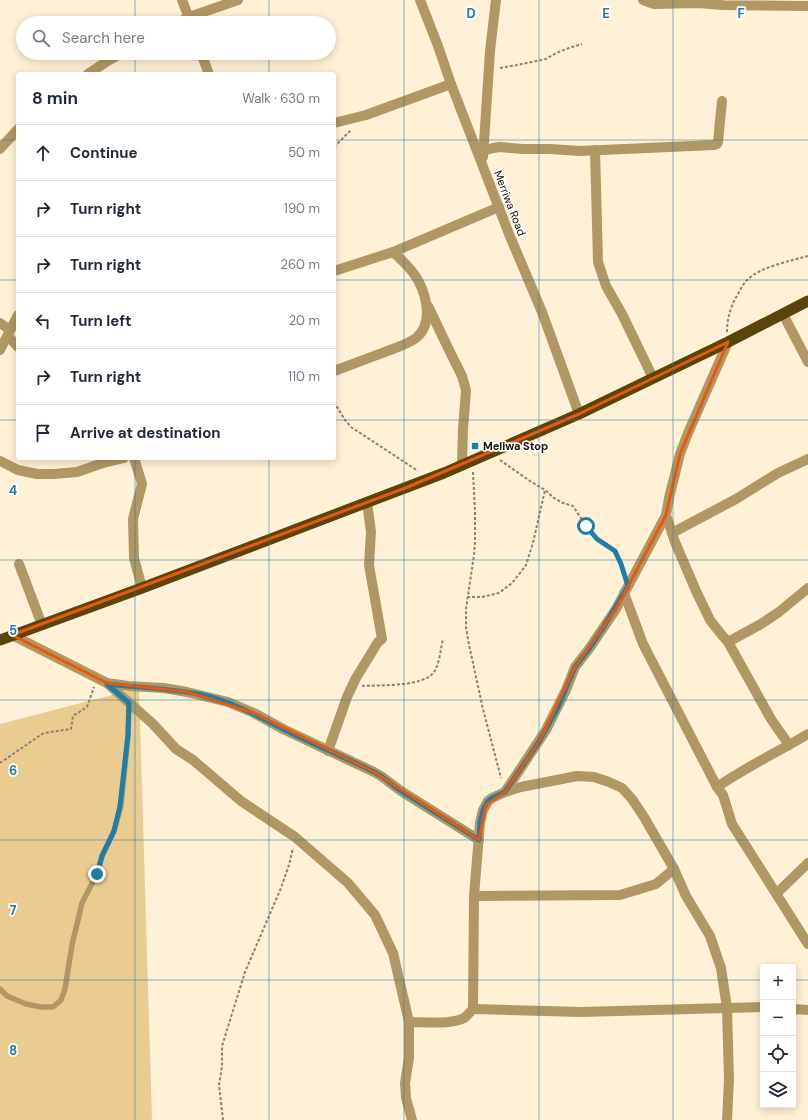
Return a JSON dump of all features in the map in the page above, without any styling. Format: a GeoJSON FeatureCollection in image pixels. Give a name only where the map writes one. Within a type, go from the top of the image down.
{"type":"FeatureCollection","features":[{"type":"Feature","properties":{"kind":"highway"},"geometry":{"type":"LineString","coordinates":[[0,640],[142,588],[429,479],[579,414],[728,342],[808,300]]}},
{"type":"Feature","properties":{"kind":"street"},"geometry":{"type":"LineString","coordinates":[[182,0],[188,16]]}},
{"type":"Feature","properties":{"kind":"street"},"geometry":{"type":"LineString","coordinates":[[200,16],[238,0]]}},
{"type":"Feature","properties":{"kind":"street","name":"Merriwa Road"},"geometry":{"type":"LineString","coordinates":[[420,0],[509,234],[542,312],[579,414]]}},
{"type":"Feature","properties":{"kind":"street"},"geometry":{"type":"LineString","coordinates":[[483,164],[488,68],[496,0]]}},
{"type":"Feature","properties":{"kind":"street"},"geometry":{"type":"LineString","coordinates":[[644,0],[654,4],[698,2],[723,5],[808,6]]}},
{"type":"Feature","properties":{"kind":"street"},"geometry":{"type":"LineString","coordinates":[[91,72],[110,60]]}},
{"type":"Feature","properties":{"kind":"street"},"geometry":{"type":"LineString","coordinates":[[204,60],[208,72]]}},
{"type":"Feature","properties":{"kind":"street"},"geometry":{"type":"LineString","coordinates":[[336,122],[366,115],[451,84]]}},
{"type":"Feature","properties":{"kind":"street"},"geometry":{"type":"LineString","coordinates":[[483,151],[500,147],[523,149],[595,150],[717,144],[722,101]]}},
{"type":"Feature","properties":{"kind":"street"},"geometry":{"type":"LineString","coordinates":[[0,149],[16,131]]}},
{"type":"Feature","properties":{"kind":"street"},"geometry":{"type":"LineString","coordinates":[[595,150],[598,262],[606,286],[622,314],[653,378]]}},
{"type":"Feature","properties":{"kind":"street"},"geometry":{"type":"LineString","coordinates":[[336,270],[393,252],[499,207]]}},
{"type":"Feature","properties":{"kind":"street"},"geometry":{"type":"LineString","coordinates":[[393,252],[403,261],[419,281],[427,304],[462,376],[466,390],[463,429],[467,463]]}},
{"type":"Feature","properties":{"kind":"street"},"geometry":{"type":"LineString","coordinates":[[336,370],[416,338],[424,329],[427,304]]}},
{"type":"Feature","properties":{"kind":"street"},"geometry":{"type":"LineString","coordinates":[[783,314],[808,362]]}},
{"type":"Feature","properties":{"kind":"street"},"geometry":{"type":"LineString","coordinates":[[0,350],[16,319]]}},
{"type":"Feature","properties":{"kind":"street"},"geometry":{"type":"LineString","coordinates":[[0,323],[16,344]]}},
{"type":"Feature","properties":{"kind":"street"},"geometry":{"type":"LineString","coordinates":[[505,792],[546,730],[566,690],[575,667],[603,628],[666,515],[680,454],[728,342]]}},
{"type":"Feature","properties":{"kind":"street"},"geometry":{"type":"LineString","coordinates":[[672,533],[736,499],[778,473],[808,459]]}},
{"type":"Feature","properties":{"kind":"street"},"geometry":{"type":"LineString","coordinates":[[0,461],[18,470],[37,474],[59,474],[77,472],[116,460]]}},
{"type":"Feature","properties":{"kind":"street"},"geometry":{"type":"LineString","coordinates":[[135,460],[142,484],[133,519],[134,558],[142,588]]}},
{"type":"Feature","properties":{"kind":"street"},"geometry":{"type":"LineString","coordinates":[[328,751],[347,698],[358,674],[378,642],[382,639],[370,565],[370,532],[367,502]]}},
{"type":"Feature","properties":{"kind":"street"},"geometry":{"type":"LineString","coordinates":[[666,515],[696,591],[710,620],[728,642],[771,719],[788,745]]}},
{"type":"Feature","properties":{"kind":"street"},"geometry":{"type":"LineString","coordinates":[[19,564],[42,625]]}},
{"type":"Feature","properties":{"kind":"street"},"geometry":{"type":"LineString","coordinates":[[728,642],[773,616],[808,588]]}},
{"type":"Feature","properties":{"kind":"street"},"geometry":{"type":"LineString","coordinates":[[626,589],[643,644],[717,786],[724,795],[732,824],[808,944]]}},
{"type":"Feature","properties":{"kind":"street"},"geometry":{"type":"LineString","coordinates":[[12,635],[107,684],[153,724],[176,749],[193,760],[241,801],[295,837],[348,883],[375,916],[393,953],[410,1022],[410,1058],[405,1083],[406,1098],[412,1120]]}},
{"type":"Feature","properties":{"kind":"street"},"geometry":{"type":"LineString","coordinates":[[107,684],[164,688],[187,692],[221,700],[254,713],[283,729],[381,776],[401,791],[479,840]]}},
{"type":"Feature","properties":{"kind":"street"},"geometry":{"type":"LineString","coordinates":[[717,786],[738,772],[808,734]]}},
{"type":"Feature","properties":{"kind":"street"},"geometry":{"type":"LineString","coordinates":[[410,1022],[456,1021],[465,1017],[473,1009],[474,896],[480,823],[488,801],[505,792],[521,787],[577,776],[594,777],[622,788],[632,799],[674,869],[686,896],[710,936],[721,968],[727,1008],[729,1080],[727,1120]]}},
{"type":"Feature","properties":{"kind":"street"},"geometry":{"type":"LineString","coordinates":[[777,893],[808,863]]}},
{"type":"Feature","properties":{"kind":"street"},"geometry":{"type":"LineString","coordinates":[[474,896],[620,895],[656,884],[674,869]]}},
{"type":"Feature","properties":{"kind":"street"},"geometry":{"type":"LineString","coordinates":[[473,1009],[581,1012],[760,1007]]}},
{"type":"Feature","properties":{"kind":"lane"},"geometry":{"type":"LineString","coordinates":[[0,989],[7,996],[26,1004],[41,1007],[53,1007],[61,1000],[65,989],[72,945],[82,903],[97,874],[102,856],[114,831],[120,806],[128,735],[129,703]]}},
{"type":"Feature","properties":{"kind":"path"},"geometry":{"type":"LineString","coordinates":[[488,68],[509,66],[546,59],[556,53],[582,44]]}},
{"type":"Feature","properties":{"kind":"path"},"geometry":{"type":"LineString","coordinates":[[728,342],[728,318],[732,306],[745,281],[761,271],[808,256]]}},
{"type":"Feature","properties":{"kind":"path"},"geometry":{"type":"LineString","coordinates":[[336,405],[351,427],[429,479]]}},
{"type":"Feature","properties":{"kind":"path"},"geometry":{"type":"LineString","coordinates":[[489,453],[545,490],[554,498],[573,506],[589,531],[597,539],[613,549],[621,564],[626,589]]}},
{"type":"Feature","properties":{"kind":"path"},"geometry":{"type":"LineString","coordinates":[[467,463],[475,512],[475,542],[472,573],[467,597],[466,620],[468,645],[487,726],[505,792]]}},
{"type":"Feature","properties":{"kind":"path"},"geometry":{"type":"LineString","coordinates":[[467,597],[482,597],[499,592],[512,583],[526,565],[533,543],[545,490]]}},
{"type":"Feature","properties":{"kind":"path"},"geometry":{"type":"LineString","coordinates":[[353,686],[393,685],[417,682],[432,675],[435,671],[443,639]]}},
{"type":"Feature","properties":{"kind":"path"},"geometry":{"type":"LineString","coordinates":[[0,763],[42,734],[71,729],[73,716],[87,707],[96,679]]}},
{"type":"Feature","properties":{"kind":"path"},"geometry":{"type":"LineString","coordinates":[[223,1120],[219,1085],[222,1066],[222,1046],[245,972],[281,888],[289,865],[295,837]]}},
{"type":"Feature","properties":{"kind":"highlighted area"},"geometry":{"type":"Polygon","coordinates":[[[728,342],[680,454],[666,515],[616,609],[575,667],[540,740],[505,792],[486,805],[479,840],[374,772],[254,713],[187,692],[107,683],[12,635],[408,487],[579,414],[728,342]]]}},
{"type":"Feature","properties":{"kind":"shaded area"},"geometry":{"type":"Polygon","coordinates":[[[139,688],[152,1120],[0,1120],[0,724],[139,688]]]}},
{"type":"Feature","properties":{"kind":"place","name":"Meliwa Stop"},"geometry":{"type":"Point","coordinates":[475,446]}},
{"type":"Feature","properties":{"kind":"route"},"geometry":{"type":"LineString","coordinates":[[97,874],[102,856],[114,831],[120,806],[128,735],[129,703],[107,684],[164,688],[228,702],[254,713],[328,751],[365,767],[479,840],[480,823],[483,810],[488,801],[505,792],[540,740],[558,707],[575,667],[616,609],[628,586],[615,551],[597,539],[586,526]]}}]}
